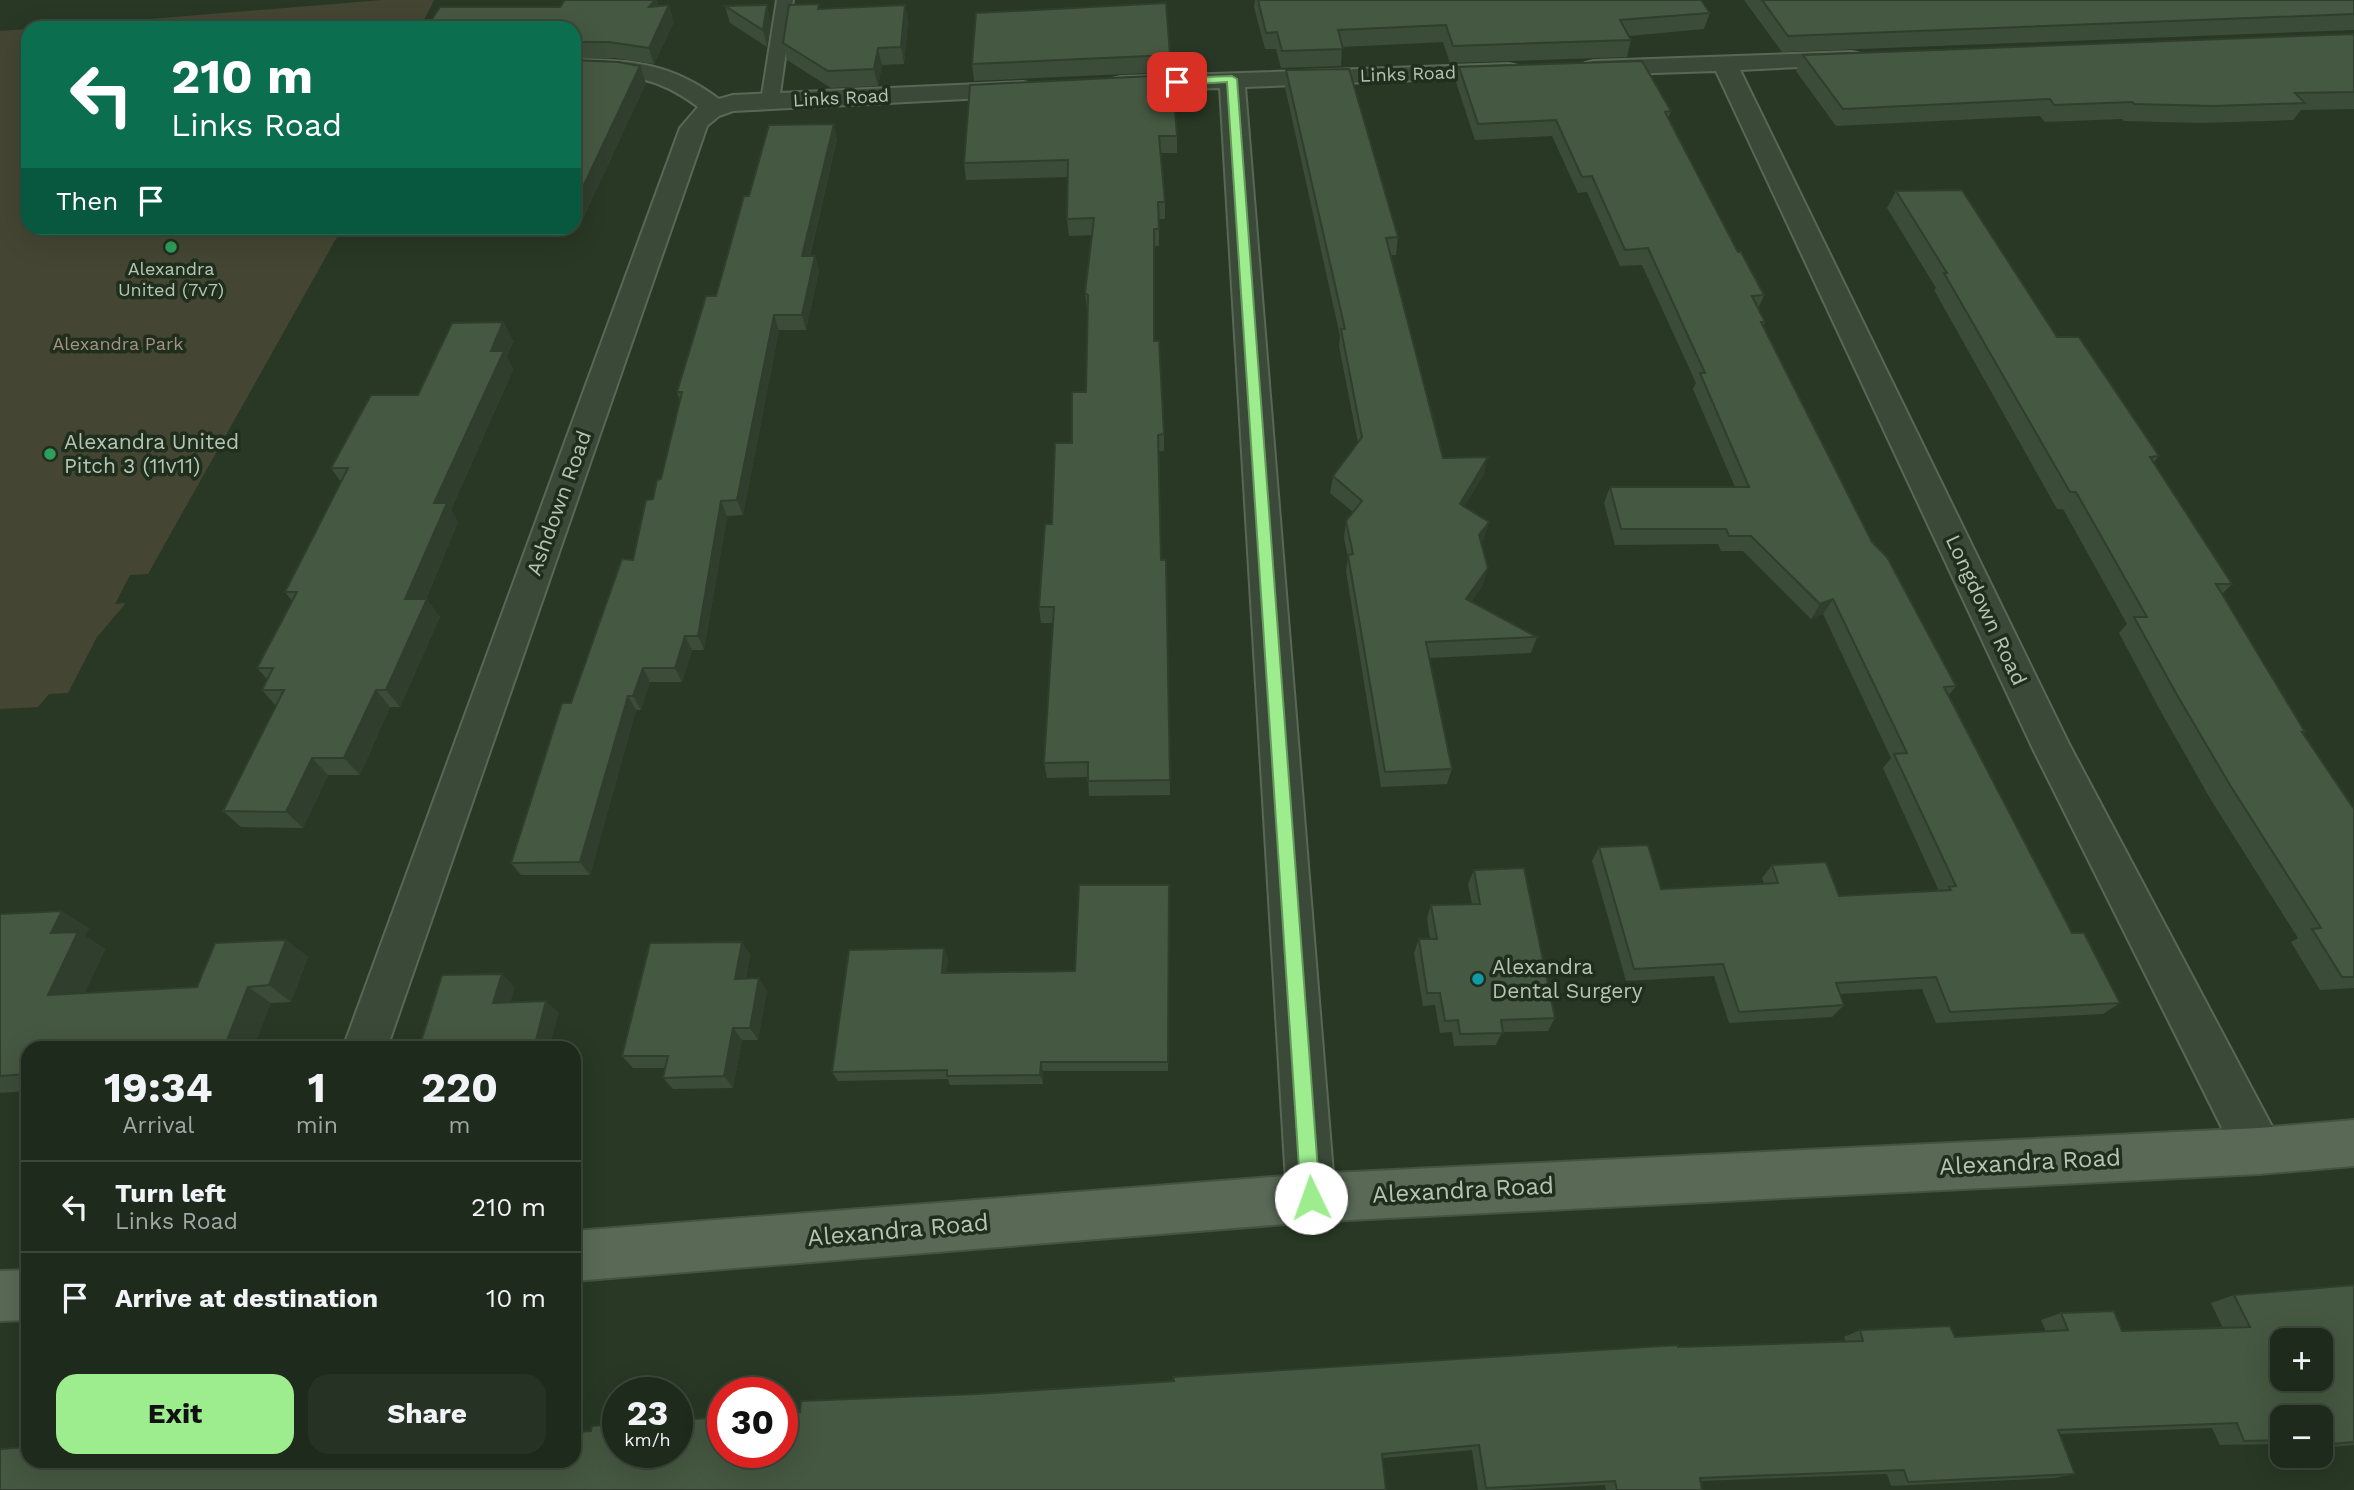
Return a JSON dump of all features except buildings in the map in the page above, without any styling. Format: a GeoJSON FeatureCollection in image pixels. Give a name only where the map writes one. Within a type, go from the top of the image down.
{"type":"FeatureCollection","features":[{"type":"Feature","properties":{"kind":"main road","name":"Alexandra Road"},"geometry":{"type":"LineString","coordinates":[[581,1255],[1311,1198],[2354,1143]]}},
{"type":"Feature","properties":{"kind":"main road"},"geometry":{"type":"LineString","coordinates":[[0,1296],[21,1295]]}},
{"type":"Feature","properties":{"kind":"street"},"geometry":{"type":"LineString","coordinates":[[1574,69],[1879,58]]}},
{"type":"Feature","properties":{"kind":"street","name":"Longdown Road"},"geometry":{"type":"LineString","coordinates":[[1725,64],[2052,750],[2259,1150]]}},
{"type":"Feature","properties":{"kind":"street"},"geometry":{"type":"LineString","coordinates":[[581,67],[633,67],[659,72],[690,87],[714,107]]}},
{"type":"Feature","properties":{"kind":"street","name":"Links Road"},"geometry":{"type":"LineString","coordinates":[[1092,86],[1533,70]]}},
{"type":"Feature","properties":{"kind":"street"},"geometry":{"type":"LineString","coordinates":[[1232,79],[1311,1198]]}},
{"type":"Feature","properties":{"kind":"street","name":"Links Road"},"geometry":{"type":"LineString","coordinates":[[714,107],[733,103],[1050,88]]}},
{"type":"Feature","properties":{"kind":"street","name":"Ashdown Road"},"geometry":{"type":"LineString","coordinates":[[367,1041],[693,128],[700,116],[714,107]]}},
{"type":"Feature","properties":{"kind":"lane"},"geometry":{"type":"LineString","coordinates":[[770,101],[785,0]]}},
{"type":"Feature","properties":{"kind":"green space"},"geometry":{"type":"Polygon","coordinates":[[[382,0],[434,0],[424,21],[126,21],[382,0]]]}},
{"type":"Feature","properties":{"kind":"green space","name":"Alexandra Park"},"geometry":{"type":"Polygon","coordinates":[[[21,30],[21,235],[338,235],[148,574],[130,575],[115,604],[126,603],[97,637],[68,693],[49,694],[38,707],[0,709],[0,31],[21,30]]]}},
{"type":"Feature","properties":{"kind":"place","name":"Alexandra United (7v7)"},"geometry":{"type":"Point","coordinates":[171,247]}},
{"type":"Feature","properties":{"kind":"place","name":"Alexandra United Pitch 3 (11v11)"},"geometry":{"type":"Point","coordinates":[50,454]}},
{"type":"Feature","properties":{"kind":"place","name":"Alexandra Dental Surgery"},"geometry":{"type":"Point","coordinates":[1478,979]}},
{"type":"Feature","properties":{"kind":"route"},"geometry":{"type":"LineString","coordinates":[[1177,82],[1232,79],[1311,1198]]}}]}
